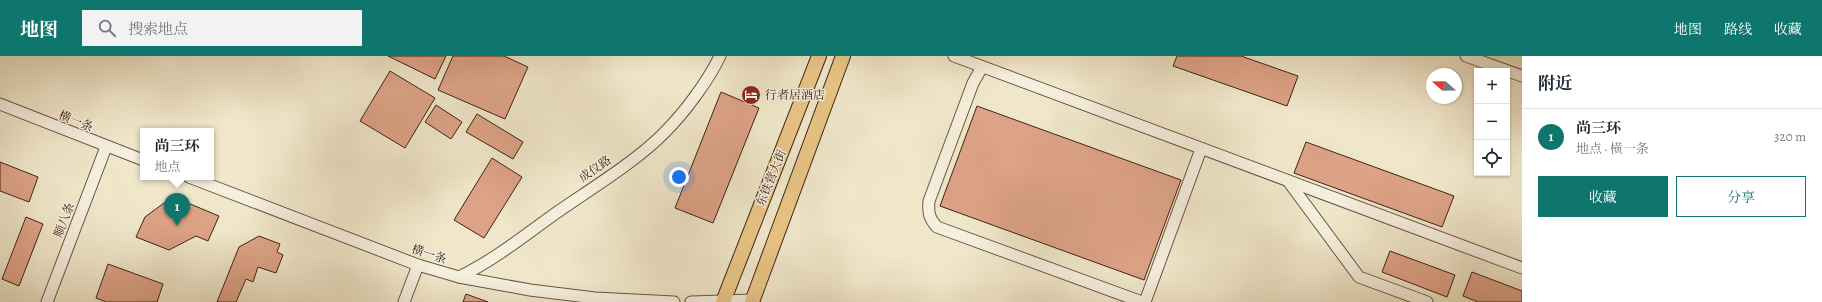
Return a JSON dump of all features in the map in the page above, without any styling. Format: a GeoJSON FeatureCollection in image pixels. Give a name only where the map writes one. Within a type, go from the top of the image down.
{"type":"FeatureCollection","features":[{"type":"Feature","properties":{"kind":"main road","name":"东铁营大街"},"geometry":{"type":"LineString","coordinates":[[723,301],[819,56]]}},
{"type":"Feature","properties":{"kind":"main road","name":"东铁营大街"},"geometry":{"type":"LineString","coordinates":[[752,301],[843,56]]}},
{"type":"Feature","properties":{"kind":"street","name":"成仪路"},"geometry":{"type":"LineString","coordinates":[[459,277],[511,245],[634,158],[665,132],[706,78],[720,56]]}},
{"type":"Feature","properties":{"kind":"street"},"geometry":{"type":"LineString","coordinates":[[954,56],[1522,268]]}},
{"type":"Feature","properties":{"kind":"street"},"geometry":{"type":"LineString","coordinates":[[1466,56],[1522,76]]}},
{"type":"Feature","properties":{"kind":"street"},"geometry":{"type":"LineString","coordinates":[[982,66],[973,83],[929,201],[928,212],[931,221],[937,228],[1144,302],[1202,149]]}},
{"type":"Feature","properties":{"kind":"street","name":"横一条"},"geometry":{"type":"LineString","coordinates":[[0,104],[140,159]]}},
{"type":"Feature","properties":{"kind":"street","name":"顺八条"},"geometry":{"type":"LineString","coordinates":[[48,302],[106,146]]}},
{"type":"Feature","properties":{"kind":"street","name":"横一条"},"geometry":{"type":"LineString","coordinates":[[197,180],[418,265],[459,277],[530,290],[595,298],[674,302]]}},
{"type":"Feature","properties":{"kind":"street"},"geometry":{"type":"LineString","coordinates":[[1287,181],[1359,277],[1427,302]]}},
{"type":"Feature","properties":{"kind":"street"},"geometry":{"type":"LineString","coordinates":[[404,302],[418,265]]}},
{"type":"Feature","properties":{"kind":"street"},"geometry":{"type":"LineString","coordinates":[[691,302],[752,301]]}},
{"type":"Feature","properties":{"kind":"building"},"geometry":{"type":"Polygon","coordinates":[[[388,56],[446,56],[435,79],[388,56]]]}},
{"type":"Feature","properties":{"kind":"building"},"geometry":{"type":"Polygon","coordinates":[[[453,56],[504,56],[528,67],[505,119],[438,90],[453,56]]]}},
{"type":"Feature","properties":{"kind":"building"},"geometry":{"type":"Polygon","coordinates":[[[1177,56],[1241,56],[1298,76],[1287,106],[1173,66],[1177,56]]]}},
{"type":"Feature","properties":{"kind":"building"},"geometry":{"type":"Polygon","coordinates":[[[390,71],[435,98],[405,148],[360,121],[390,71]]]}},
{"type":"Feature","properties":{"kind":"building"},"geometry":{"type":"Polygon","coordinates":[[[721,92],[759,108],[713,223],[675,208],[721,92]]]}},
{"type":"Feature","properties":{"kind":"building"},"geometry":{"type":"Polygon","coordinates":[[[436,105],[462,122],[451,139],[425,122],[436,105]]]}},
{"type":"Feature","properties":{"kind":"building"},"geometry":{"type":"Polygon","coordinates":[[[977,106],[1181,180],[1144,280],[940,206],[977,106]]]}},
{"type":"Feature","properties":{"kind":"building"},"geometry":{"type":"Polygon","coordinates":[[[477,114],[523,142],[513,159],[466,132],[477,114]]]}},
{"type":"Feature","properties":{"kind":"building"},"geometry":{"type":"Polygon","coordinates":[[[1306,142],[1454,196],[1442,227],[1294,173],[1306,142]]]}},
{"type":"Feature","properties":{"kind":"building"},"geometry":{"type":"Polygon","coordinates":[[[492,158],[522,177],[484,238],[454,220],[492,158]]]}},
{"type":"Feature","properties":{"kind":"building"},"geometry":{"type":"Polygon","coordinates":[[[0,162],[38,177],[29,202],[0,191],[0,162]]]}},
{"type":"Feature","properties":{"kind":"building"},"geometry":{"type":"Polygon","coordinates":[[[183,201],[219,216],[208,241],[196,236],[169,250],[136,237],[145,217],[164,203],[183,201]]]}},
{"type":"Feature","properties":{"kind":"building"},"geometry":{"type":"Polygon","coordinates":[[[26,217],[43,224],[19,286],[2,279],[26,217]]]}},
{"type":"Feature","properties":{"kind":"building"},"geometry":{"type":"Polygon","coordinates":[[[259,236],[280,244],[277,252],[283,255],[276,273],[258,267],[253,282],[246,279],[236,302],[217,302],[239,247],[259,236]]]}},
{"type":"Feature","properties":{"kind":"building"},"geometry":{"type":"Polygon","coordinates":[[[1390,251],[1455,275],[1447,297],[1382,272],[1390,251]]]}},
{"type":"Feature","properties":{"kind":"building"},"geometry":{"type":"Polygon","coordinates":[[[108,264],[163,284],[157,302],[106,302],[96,298],[108,264]]]}},
{"type":"Feature","properties":{"kind":"building"},"geometry":{"type":"Polygon","coordinates":[[[1472,272],[1522,291],[1522,302],[1478,302],[1463,296],[1472,272]]]}},
{"type":"Feature","properties":{"kind":"building"},"geometry":{"type":"Polygon","coordinates":[[[466,294],[488,302],[463,302],[466,294]]]}},
{"type":"Feature","properties":{"kind":"place","name":"行者居酒店"},"geometry":{"type":"Point","coordinates":[751,95]}},
{"type":"Feature","properties":{"kind":"place","name":"尚三环"},"geometry":{"type":"Point","coordinates":[177,226]}}]}
